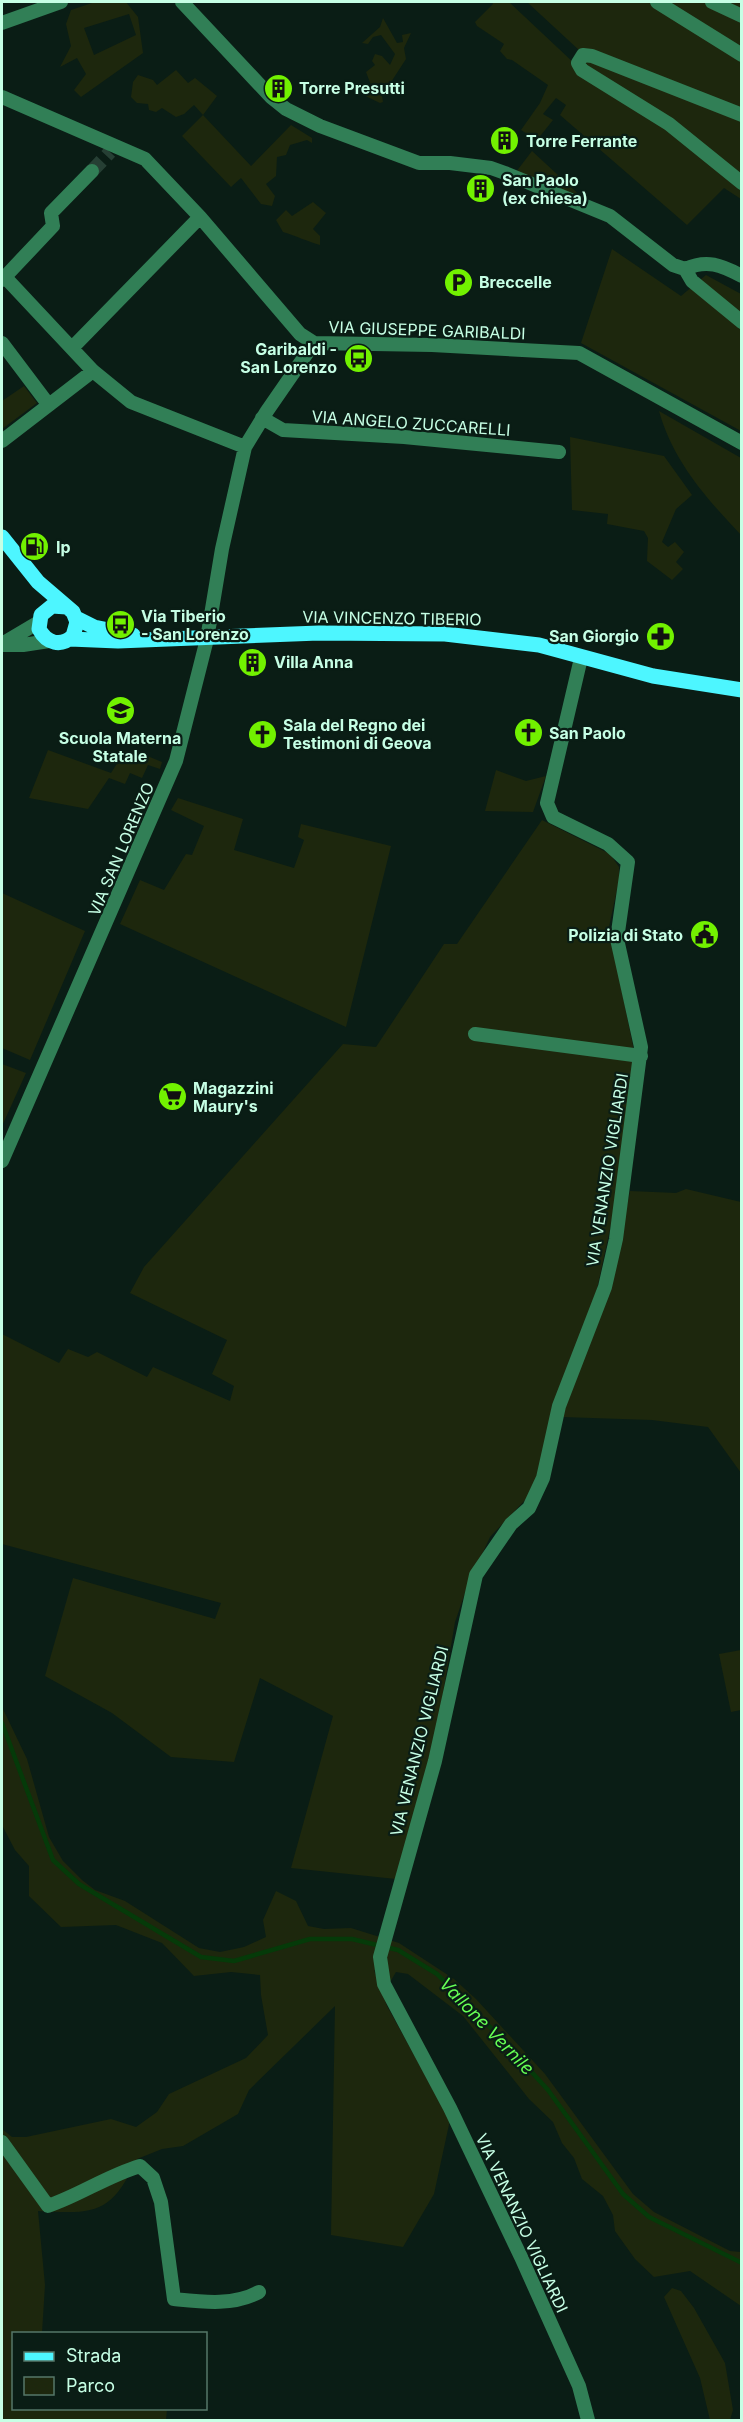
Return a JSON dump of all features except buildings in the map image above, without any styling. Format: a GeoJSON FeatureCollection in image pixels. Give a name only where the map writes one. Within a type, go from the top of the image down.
{"type":"FeatureCollection","features":[{"type":"Feature","properties":{"kind":"main road","name":"VIA VINCENZO TIBERIO"},"geometry":{"type":"LineString","coordinates":[[2,540],[38,582],[71,613],[94,627],[145,638]]}},
{"type":"Feature","properties":{"kind":"main road"},"geometry":{"type":"LineString","coordinates":[[38,582],[42,593],[40,619],[41,633],[49,641],[60,643],[70,639],[76,629],[71,613],[52,606],[40,619]]}},
{"type":"Feature","properties":{"kind":"main road","name":"VIA VINCENZO TIBERIO"},"geometry":{"type":"LineString","coordinates":[[70,639],[118,641],[145,638],[207,639],[319,633],[445,634],[539,645],[653,676],[741,690]]}},
{"type":"Feature","properties":{"kind":"street"},"geometry":{"type":"LineString","coordinates":[[2,23],[61,2]]}},
{"type":"Feature","properties":{"kind":"street"},"geometry":{"type":"LineString","coordinates":[[182,2],[286,110],[320,126],[419,163],[450,163],[491,168],[610,216],[673,266],[685,269],[699,263],[721,265],[741,276]]}},
{"type":"Feature","properties":{"kind":"street"},"geometry":{"type":"LineString","coordinates":[[657,2],[741,55]]}},
{"type":"Feature","properties":{"kind":"street"},"geometry":{"type":"LineString","coordinates":[[712,2],[741,16]]}},
{"type":"Feature","properties":{"kind":"street"},"geometry":{"type":"LineString","coordinates":[[741,115],[591,56],[584,55],[578,63],[582,70],[669,124],[741,183]]}},
{"type":"Feature","properties":{"kind":"street","name":"VIA GIUSEPPE GARIBALDI"},"geometry":{"type":"LineString","coordinates":[[2,97],[114,149],[145,159],[200,217],[300,334],[315,343],[432,345],[579,353],[741,443]]}},
{"type":"Feature","properties":{"kind":"street"},"geometry":{"type":"LineString","coordinates":[[92,171],[51,213],[53,226],[3,279],[73,347],[93,371],[131,402],[245,447]]}},
{"type":"Feature","properties":{"kind":"street"},"geometry":{"type":"LineString","coordinates":[[73,347],[200,217]]}},
{"type":"Feature","properties":{"kind":"street"},"geometry":{"type":"LineString","coordinates":[[685,269],[692,281],[741,322]]}},
{"type":"Feature","properties":{"kind":"street"},"geometry":{"type":"LineString","coordinates":[[2,343],[48,404]]}},
{"type":"Feature","properties":{"kind":"street","name":"VIA SAN LORENZO"},"geometry":{"type":"LineString","coordinates":[[2,1161],[176,761],[207,639],[222,549],[245,447],[262,418],[315,343]]}},
{"type":"Feature","properties":{"kind":"street"},"geometry":{"type":"LineString","coordinates":[[2,441],[93,371]]}},
{"type":"Feature","properties":{"kind":"street","name":"VIA ANGELO ZUCCARELLI"},"geometry":{"type":"LineString","coordinates":[[262,418],[283,430],[404,437],[559,452]]}},
{"type":"Feature","properties":{"kind":"street"},"geometry":{"type":"LineString","coordinates":[[2,645],[40,619]]}},
{"type":"Feature","properties":{"kind":"street"},"geometry":{"type":"LineString","coordinates":[[2,645],[49,641]]}},
{"type":"Feature","properties":{"kind":"street","name":"VIA VENANZIO VIGLIARDI"},"geometry":{"type":"LineString","coordinates":[[581,658],[547,803],[553,817],[608,844],[628,862],[617,939],[641,1047],[641,1056],[616,1239],[605,1287],[559,1406],[543,1478],[529,1508],[511,1524],[476,1575],[435,1761],[385,1931],[380,1956],[384,1984],[450,2108],[521,2257],[579,2386],[588,2421]]}},
{"type":"Feature","properties":{"kind":"street","name":"VIA VENANZIO VIGLIARDI"},"geometry":{"type":"LineString","coordinates":[[475,1034],[641,1056]]}},
{"type":"Feature","properties":{"kind":"street"},"geometry":{"type":"LineString","coordinates":[[2,2142],[48,2206],[118,2173],[140,2166],[153,2178],[161,2202],[174,2299],[233,2301],[244,2300],[259,2292]]}},
{"type":"Feature","properties":{"kind":"green space"},"geometry":{"type":"Polygon","coordinates":[[[95,2],[126,2],[138,17],[143,53],[81,97],[74,90],[86,74],[77,58],[60,67],[71,46],[66,24],[71,10],[95,2]],[[129,14],[84,28],[94,55],[136,35],[129,14]]]}},
{"type":"Feature","properties":{"kind":"green space"},"geometry":{"type":"Polygon","coordinates":[[[492,2],[509,2],[575,64],[580,51],[527,2],[741,2],[741,199],[724,188],[687,225],[560,115],[566,105],[556,98],[543,114],[553,120],[537,140],[521,130],[540,103],[548,85],[512,60],[507,59],[500,51],[504,44],[477,26],[475,22],[493,4],[492,2]]]}},
{"type":"Feature","properties":{"kind":"green space"},"geometry":{"type":"Polygon","coordinates":[[[383,18],[397,43],[403,42],[402,35],[411,33],[404,48],[406,59],[382,96],[383,102],[380,103],[359,93],[371,85],[366,72],[375,65],[372,61],[375,54],[382,56],[390,65],[395,54],[381,35],[373,37],[368,44],[362,43],[380,27],[383,18]]]}},
{"type":"Feature","properties":{"kind":"green space"},"geometry":{"type":"Polygon","coordinates":[[[176,70],[188,83],[195,78],[217,96],[203,115],[194,105],[184,114],[176,117],[162,108],[156,112],[149,110],[148,104],[137,103],[131,97],[133,82],[138,75],[153,80],[157,85],[176,70]]]}},
{"type":"Feature","properties":{"kind":"green space"},"geometry":{"type":"Polygon","coordinates":[[[203,115],[251,166],[291,125],[312,138],[312,143],[307,140],[290,145],[286,155],[277,157],[276,176],[266,184],[275,196],[272,206],[261,204],[241,178],[231,187],[182,136],[203,115]]]}},
{"type":"Feature","properties":{"kind":"green space"},"geometry":{"type":"Polygon","coordinates":[[[532,151],[586,201],[516,172],[532,151]]]}},
{"type":"Feature","properties":{"kind":"green space"},"geometry":{"type":"Polygon","coordinates":[[[313,202],[326,213],[313,229],[320,236],[320,245],[283,232],[276,220],[286,210],[292,216],[313,202]]]}},
{"type":"Feature","properties":{"kind":"green space"},"geometry":{"type":"Polygon","coordinates":[[[612,249],[681,296],[706,275],[741,294],[741,431],[581,343],[612,249]]]}},
{"type":"Feature","properties":{"kind":"green space"},"geometry":{"type":"Polygon","coordinates":[[[24,386],[37,403],[2,429],[2,401],[24,386]]]}},
{"type":"Feature","properties":{"kind":"green space"},"geometry":{"type":"Polygon","coordinates":[[[659,411],[741,458],[741,535],[692,478],[673,446],[659,411]]]}},
{"type":"Feature","properties":{"kind":"green space"},"geometry":{"type":"Polygon","coordinates":[[[570,437],[664,456],[692,495],[676,509],[662,542],[668,547],[675,542],[684,552],[676,562],[683,569],[672,580],[647,561],[648,538],[644,531],[607,524],[608,514],[572,510],[570,437]]]}},
{"type":"Feature","properties":{"kind":"green space"},"geometry":{"type":"Polygon","coordinates":[[[48,750],[111,773],[125,751],[135,751],[162,762],[160,769],[148,765],[142,778],[130,773],[125,784],[109,778],[88,809],[29,798],[48,750]]]}},
{"type":"Feature","properties":{"kind":"green space"},"geometry":{"type":"Polygon","coordinates":[[[496,770],[526,781],[546,776],[533,812],[485,811],[496,770]]]}},
{"type":"Feature","properties":{"kind":"green space"},"geometry":{"type":"Polygon","coordinates":[[[178,798],[243,819],[234,850],[294,868],[304,840],[298,837],[301,824],[391,846],[346,1027],[120,924],[140,880],[164,890],[186,854],[192,855],[204,826],[171,810],[178,798]]]}},
{"type":"Feature","properties":{"kind":"green space"},"geometry":{"type":"Polygon","coordinates":[[[542,820],[610,854],[619,867],[619,880],[609,927],[633,1046],[634,1065],[618,1192],[594,1303],[558,1393],[538,1477],[526,1499],[490,1537],[467,1587],[455,1622],[437,1729],[396,1879],[291,1868],[333,1716],[260,1678],[234,1762],[171,1757],[112,1713],[45,1676],[73,1578],[215,1619],[221,1603],[2,1544],[2,1334],[59,1363],[68,1349],[88,1357],[97,1352],[147,1377],[153,1367],[230,1401],[234,1386],[212,1374],[227,1340],[130,1293],[144,1267],[343,1044],[376,1047],[444,944],[457,944],[542,820]]]}},
{"type":"Feature","properties":{"kind":"green space"},"geometry":{"type":"Polygon","coordinates":[[[2,893],[85,931],[30,1060],[2,1048],[2,893]]]}},
{"type":"Feature","properties":{"kind":"green space"},"geometry":{"type":"Polygon","coordinates":[[[2,1064],[26,1073],[2,1126],[2,1064]]]}},
{"type":"Feature","properties":{"kind":"green space"},"geometry":{"type":"Polygon","coordinates":[[[686,1189],[741,1202],[741,1473],[708,1427],[652,1420],[562,1417],[619,1244],[630,1191],[676,1193],[686,1189]]]}},
{"type":"Feature","properties":{"kind":"green space"},"geometry":{"type":"Polygon","coordinates":[[[741,1650],[741,1710],[731,1712],[719,1654],[741,1650]]]}},
{"type":"Feature","properties":{"kind":"green space"},"geometry":{"type":"Polygon","coordinates":[[[2,1707],[27,1759],[49,1837],[63,1861],[82,1880],[95,1890],[125,1901],[199,1948],[220,1952],[244,1947],[266,1937],[263,1920],[276,1891],[296,1901],[308,1926],[324,1929],[351,1928],[399,1943],[454,1979],[476,1999],[545,2074],[633,2194],[654,2212],[730,2251],[741,2252],[741,2306],[690,2271],[654,2277],[635,2259],[615,2231],[613,2215],[603,2196],[582,2179],[574,2158],[562,2143],[553,2122],[529,2099],[463,2016],[408,1974],[396,1972],[389,1984],[374,1970],[387,2006],[450,2120],[434,2194],[403,2247],[331,2235],[335,2006],[249,2090],[238,2114],[183,2146],[162,2149],[137,2159],[119,2191],[99,2207],[74,2212],[38,2211],[45,2285],[42,2332],[12,2332],[12,2410],[167,2410],[166,2420],[2,2420],[2,2129],[12,2137],[26,2137],[111,2119],[136,2127],[157,2112],[169,2094],[246,2058],[268,2035],[260,1975],[231,1972],[194,1976],[162,1943],[116,1925],[61,1927],[29,1896],[29,1866],[15,1850],[2,1825],[2,1707]]]}},
{"type":"Feature","properties":{"kind":"green space"},"geometry":{"type":"Polygon","coordinates":[[[672,2288],[681,2291],[694,2308],[725,2363],[733,2410],[730,2420],[710,2420],[700,2378],[664,2297],[672,2288]]]}},
{"type":"Feature","properties":{"kind":"waterway","name":"Vallone Vernile"},"geometry":{"type":"LineString","coordinates":[[2,1723],[53,1860],[79,1884],[201,1957],[234,1961],[310,1939],[352,1939],[398,1950],[437,1974],[497,2034],[548,2090],[623,2194],[649,2217],[742,2263]]}},
{"type":"Feature","properties":{"kind":"tunnel"},"geometry":{"type":"LineString","coordinates":[[92,171],[110,152]]}},
{"type":"Feature","properties":{"kind":"place","name":"Torre Presutti"},"geometry":{"type":"Point","coordinates":[278,88]}},
{"type":"Feature","properties":{"kind":"place","name":"Torre Ferrante"},"geometry":{"type":"Point","coordinates":[505,141]}},
{"type":"Feature","properties":{"kind":"place","name":"San Paolo (ex chiesa)"},"geometry":{"type":"Point","coordinates":[481,189]}},
{"type":"Feature","properties":{"kind":"place","name":"Breccelle"},"geometry":{"type":"Point","coordinates":[458,282]}},
{"type":"Feature","properties":{"kind":"place","name":"Garibaldi - San Lorenzo"},"geometry":{"type":"Point","coordinates":[358,358]}},
{"type":"Feature","properties":{"kind":"place","name":"Ip"},"geometry":{"type":"Point","coordinates":[35,547]}},
{"type":"Feature","properties":{"kind":"place","name":"Via Tiberio - San Lorenzo"},"geometry":{"type":"Point","coordinates":[120,625]}},
{"type":"Feature","properties":{"kind":"place","name":"San Giorgio"},"geometry":{"type":"Point","coordinates":[660,636]}},
{"type":"Feature","properties":{"kind":"place","name":"Villa Anna"},"geometry":{"type":"Point","coordinates":[253,662]}},
{"type":"Feature","properties":{"kind":"place","name":"Scuola Materna Statale"},"geometry":{"type":"Point","coordinates":[120,710]}},
{"type":"Feature","properties":{"kind":"place","name":"San Paolo"},"geometry":{"type":"Point","coordinates":[528,733]}},
{"type":"Feature","properties":{"kind":"place","name":"Sala del Regno dei Testimoni di Geova"},"geometry":{"type":"Point","coordinates":[262,734]}},
{"type":"Feature","properties":{"kind":"place","name":"Polizia di Stato"},"geometry":{"type":"Point","coordinates":[704,935]}},
{"type":"Feature","properties":{"kind":"place","name":"Magazzini Maury's"},"geometry":{"type":"Point","coordinates":[172,1097]}}]}
